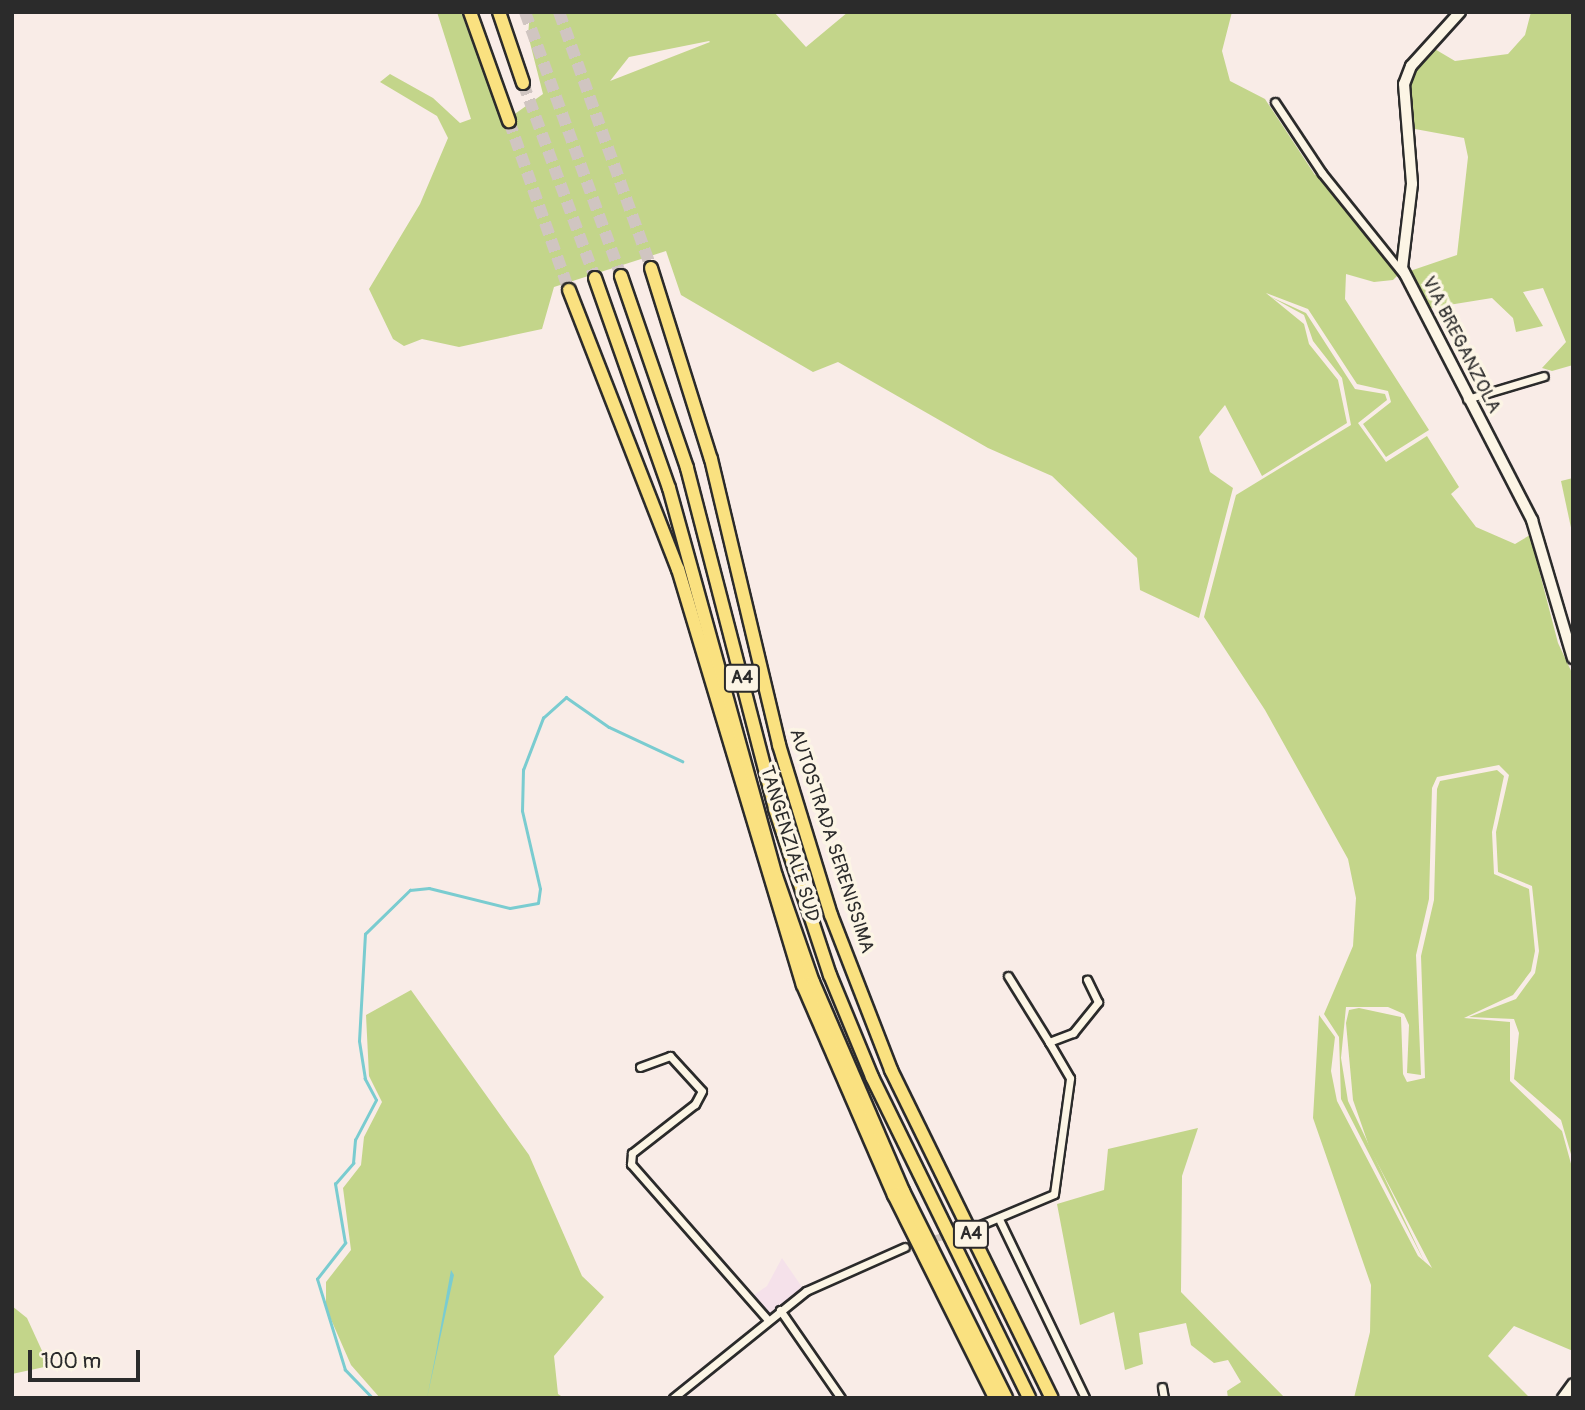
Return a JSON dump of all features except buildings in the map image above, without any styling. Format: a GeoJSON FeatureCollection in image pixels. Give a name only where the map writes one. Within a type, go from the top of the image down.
{"type":"FeatureCollection","features":[{"type":"Feature","properties":{"kind":"highway"},"geometry":{"type":"LineString","coordinates":[[470,12],[509,121]]}},
{"type":"Feature","properties":{"kind":"highway"},"geometry":{"type":"LineString","coordinates":[[499,12],[523,83]]}},
{"type":"Feature","properties":{"kind":"highway","name":"AUTOSTRADA SERENISSIMA"},"geometry":{"type":"LineString","coordinates":[[651,268],[711,459],[779,746],[831,915],[891,1070],[1052,1398]]}},
{"type":"Feature","properties":{"kind":"highway","name":"AUTOSTRADA SERENISSIMA"},"geometry":{"type":"LineString","coordinates":[[621,276],[687,467],[772,797],[830,975],[872,1077],[1029,1398]]}},
{"type":"Feature","properties":{"kind":"highway","name":"TANGENZIALE SUD"},"geometry":{"type":"LineString","coordinates":[[595,278],[669,488],[773,863],[813,982],[898,1180],[1006,1398]]}},
{"type":"Feature","properties":{"kind":"highway","name":"TANGENZIALE SUD"},"geometry":{"type":"LineString","coordinates":[[569,290],[678,569],[803,985],[894,1195],[995,1398]]}},
{"type":"Feature","properties":{"kind":"street","name":"VIA BREGANZOLA"},"geometry":{"type":"LineString","coordinates":[[1460,12],[1411,66],[1404,84],[1412,184],[1404,275],[1532,520],[1573,658]]}},
{"type":"Feature","properties":{"kind":"street"},"geometry":{"type":"LineString","coordinates":[[1275,102],[1322,173],[1404,275]]}},
{"type":"Feature","properties":{"kind":"street"},"geometry":{"type":"LineString","coordinates":[[1467,399],[1544,376]]}},
{"type":"Feature","properties":{"kind":"street"},"geometry":{"type":"LineString","coordinates":[[978,1226],[1000,1221],[1045,1203],[1059,1179],[1070,1078],[1008,976]]}},
{"type":"Feature","properties":{"kind":"street"},"geometry":{"type":"LineString","coordinates":[[1049,1042],[1073,1033],[1098,1002],[1087,979]]}},
{"type":"Feature","properties":{"kind":"street"},"geometry":{"type":"LineString","coordinates":[[640,1067],[670,1056],[702,1091],[695,1104],[632,1153],[631,1164],[766,1319]]}},
{"type":"Feature","properties":{"kind":"street"},"geometry":{"type":"LineString","coordinates":[[1000,1221],[1085,1398]]}},
{"type":"Feature","properties":{"kind":"street"},"geometry":{"type":"LineString","coordinates":[[673,1398],[766,1319],[842,1272],[905,1247]]}},
{"type":"Feature","properties":{"kind":"street"},"geometry":{"type":"LineString","coordinates":[[780,1310],[841,1398]]}},
{"type":"Feature","properties":{"kind":"street"},"geometry":{"type":"LineString","coordinates":[[1563,1398],[1573,1384]]}},
{"type":"Feature","properties":{"kind":"street"},"geometry":{"type":"LineString","coordinates":[[1162,1387],[1164,1398]]}},
{"type":"Feature","properties":{"kind":"shaded area"},"geometry":{"type":"Polygon","coordinates":[[[782,1258],[804,1290],[766,1317],[750,1298],[767,1286],[782,1258]]]}},
{"type":"Feature","properties":{"kind":"green space"},"geometry":{"type":"Polygon","coordinates":[[[437,12],[461,12],[502,123],[543,94],[528,35],[530,12],[774,12],[806,47],[848,12],[1232,12],[1222,51],[1230,81],[1265,99],[1315,175],[1322,173],[1401,272],[1393,280],[1374,282],[1346,274],[1345,299],[1429,430],[1386,457],[1363,424],[1391,402],[1388,391],[1357,384],[1308,309],[1266,293],[1304,324],[1309,344],[1338,380],[1347,423],[1262,476],[1225,405],[1199,437],[1210,472],[1233,488],[1199,618],[1140,590],[1137,558],[1052,476],[988,448],[838,362],[813,372],[681,295],[666,251],[554,287],[542,329],[459,347],[422,339],[404,346],[393,339],[369,289],[420,204],[448,138],[437,116],[380,82],[390,74],[433,98],[460,123],[471,119],[437,12]],[[710,42],[629,57],[610,81],[710,42]]]}},
{"type":"Feature","properties":{"kind":"green space"},"geometry":{"type":"Polygon","coordinates":[[[1531,12],[1573,12],[1573,365],[1552,371],[1542,368],[1566,342],[1543,288],[1523,292],[1543,326],[1516,332],[1513,318],[1492,298],[1430,308],[1410,271],[1457,255],[1468,157],[1464,138],[1415,129],[1407,94],[1412,71],[1433,48],[1455,61],[1508,54],[1525,35],[1531,12]]]}},
{"type":"Feature","properties":{"kind":"green space"},"geometry":{"type":"Polygon","coordinates":[[[1269,296],[1306,313],[1355,389],[1385,394],[1387,400],[1358,423],[1386,462],[1427,436],[1459,487],[1451,494],[1476,527],[1515,544],[1530,535],[1558,643],[1573,675],[1573,1161],[1561,1120],[1514,1079],[1519,1033],[1514,1019],[1469,1017],[1516,999],[1535,973],[1539,951],[1532,886],[1498,872],[1496,832],[1509,775],[1499,765],[1437,777],[1432,788],[1429,899],[1416,955],[1421,1075],[1407,1073],[1409,1025],[1404,1014],[1388,1007],[1346,1007],[1341,1058],[1348,1101],[1425,1263],[1341,1099],[1339,1037],[1324,1014],[1353,946],[1356,898],[1348,859],[1265,710],[1204,617],[1236,495],[1351,425],[1342,378],[1313,341],[1304,315],[1269,296]]]}},
{"type":"Feature","properties":{"kind":"green space"},"geometry":{"type":"Polygon","coordinates":[[[1573,478],[1573,537],[1561,481],[1573,478]]]}},
{"type":"Feature","properties":{"kind":"green space"},"geometry":{"type":"Polygon","coordinates":[[[1497,770],[1504,776],[1492,832],[1494,874],[1529,889],[1535,951],[1531,971],[1513,995],[1464,1018],[1510,1022],[1510,1081],[1562,1131],[1573,1171],[1573,1351],[1514,1326],[1488,1356],[1530,1398],[1354,1398],[1370,1332],[1371,1285],[1313,1118],[1319,1015],[1335,1037],[1331,1071],[1337,1101],[1418,1256],[1432,1268],[1370,1149],[1353,1100],[1346,1023],[1349,1010],[1359,1008],[1401,1017],[1403,1074],[1407,1082],[1425,1078],[1421,956],[1434,900],[1437,789],[1440,781],[1497,770]]]}},
{"type":"Feature","properties":{"kind":"green space"},"geometry":{"type":"Polygon","coordinates":[[[411,990],[529,1155],[582,1276],[604,1297],[554,1356],[558,1394],[564,1398],[380,1398],[351,1365],[326,1308],[326,1282],[351,1250],[343,1188],[361,1165],[364,1137],[382,1102],[369,1076],[366,1015],[411,990]]]}},
{"type":"Feature","properties":{"kind":"green space"},"geometry":{"type":"Polygon","coordinates":[[[1198,1128],[1182,1176],[1181,1292],[1285,1398],[1228,1398],[1227,1391],[1241,1382],[1228,1360],[1214,1363],[1191,1345],[1186,1323],[1139,1333],[1143,1364],[1125,1370],[1114,1312],[1080,1325],[1057,1204],[1104,1190],[1108,1149],[1198,1128]]]}},
{"type":"Feature","properties":{"kind":"green space"},"geometry":{"type":"Polygon","coordinates":[[[12,1306],[27,1318],[49,1366],[12,1374],[12,1306]]]}},
{"type":"Feature","properties":{"kind":"water"},"geometry":{"type":"Polygon","coordinates":[[[451,1270],[454,1275],[427,1398],[436,1353],[451,1270]]]}},
{"type":"Feature","properties":{"kind":"waterway"},"geometry":{"type":"LineString","coordinates":[[372,1398],[345,1370],[317,1279],[345,1243],[335,1184],[353,1163],[355,1140],[376,1100],[365,1079],[359,1041],[365,934],[410,890],[429,888],[510,908],[538,903],[540,889],[522,811],[523,770],[543,718],[566,697],[609,727],[682,761]]}},
{"type":"Feature","properties":{"kind":"tunnel"},"geometry":{"type":"LineString","coordinates":[[525,12],[621,276]]}},
{"type":"Feature","properties":{"kind":"tunnel"},"geometry":{"type":"LineString","coordinates":[[559,12],[651,268]]}},
{"type":"Feature","properties":{"kind":"tunnel"},"geometry":{"type":"LineString","coordinates":[[523,83],[595,278]]}},
{"type":"Feature","properties":{"kind":"tunnel"},"geometry":{"type":"LineString","coordinates":[[509,121],[569,290]]}},
{"type":"Feature","properties":{"kind":"tunnel"},"geometry":{"type":"LineString","coordinates":[[905,1247],[971,1228]]}}]}
